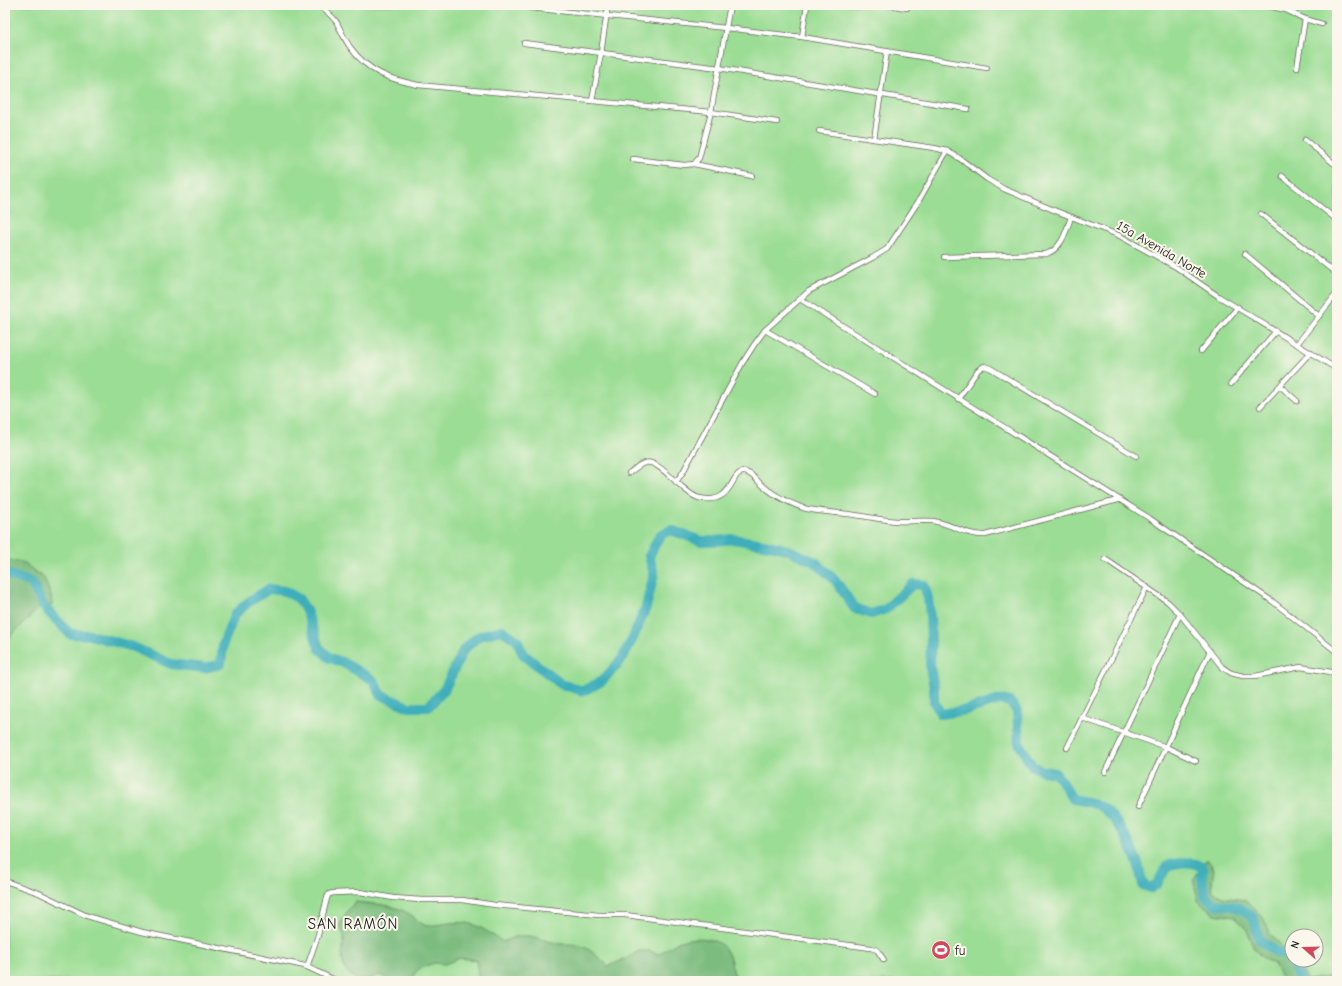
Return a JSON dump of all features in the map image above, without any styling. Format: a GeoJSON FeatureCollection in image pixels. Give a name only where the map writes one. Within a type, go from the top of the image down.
{"type":"FeatureCollection","features":[{"type":"Feature","properties":{"kind":"street"},"geometry":{"type":"LineString","coordinates":[[320,5],[336,21],[350,47],[365,64],[378,74],[397,81],[418,85],[711,112],[778,122]]}},
{"type":"Feature","properties":{"kind":"street"},"geometry":{"type":"LineString","coordinates":[[592,101],[608,5]]}},
{"type":"Feature","properties":{"kind":"street"},"geometry":{"type":"LineString","coordinates":[[694,164],[699,158],[711,112],[730,5]]}},
{"type":"Feature","properties":{"kind":"street"},"geometry":{"type":"LineString","coordinates":[[802,37],[807,5]]}},
{"type":"Feature","properties":{"kind":"street"},"geometry":{"type":"LineString","coordinates":[[888,5],[907,8]]}},
{"type":"Feature","properties":{"kind":"street"},"geometry":{"type":"LineString","coordinates":[[1263,5],[1286,8],[1305,19],[1322,24]]}},
{"type":"Feature","properties":{"kind":"street"},"geometry":{"type":"LineString","coordinates":[[530,8],[802,37],[987,68]]}},
{"type":"Feature","properties":{"kind":"street"},"geometry":{"type":"LineString","coordinates":[[1297,68],[1305,19]]}},
{"type":"Feature","properties":{"kind":"street"},"geometry":{"type":"LineString","coordinates":[[524,43],[718,68],[968,109]]}},
{"type":"Feature","properties":{"kind":"street"},"geometry":{"type":"LineString","coordinates":[[874,139],[887,51]]}},
{"type":"Feature","properties":{"kind":"street"},"geometry":{"type":"LineString","coordinates":[[676,482],[683,472],[743,362],[765,330],[800,299],[815,288],[887,249],[918,202],[947,151],[818,131]]}},
{"type":"Feature","properties":{"kind":"street"},"geometry":{"type":"LineString","coordinates":[[1305,140],[1337,166]]}},
{"type":"Feature","properties":{"kind":"street","name":"15a Avenida Norte"},"geometry":{"type":"LineString","coordinates":[[947,151],[1004,189],[1071,217],[1118,234],[1176,267],[1218,296],[1335,367]]}},
{"type":"Feature","properties":{"kind":"street"},"geometry":{"type":"LineString","coordinates":[[633,159],[684,165],[694,164],[752,176]]}},
{"type":"Feature","properties":{"kind":"street"},"geometry":{"type":"LineString","coordinates":[[1282,176],[1337,220]]}},
{"type":"Feature","properties":{"kind":"street"},"geometry":{"type":"LineString","coordinates":[[1261,214],[1337,274]]}},
{"type":"Feature","properties":{"kind":"street"},"geometry":{"type":"LineString","coordinates":[[944,257],[1046,254],[1054,252],[1059,246],[1071,217]]}},
{"type":"Feature","properties":{"kind":"street"},"geometry":{"type":"LineString","coordinates":[[1245,254],[1319,316]]}},
{"type":"Feature","properties":{"kind":"street"},"geometry":{"type":"LineString","coordinates":[[1297,344],[1337,293]]}},
{"type":"Feature","properties":{"kind":"street"},"geometry":{"type":"LineString","coordinates":[[800,299],[1155,523],[1272,601],[1337,652]]}},
{"type":"Feature","properties":{"kind":"street"},"geometry":{"type":"LineString","coordinates":[[1201,351],[1238,307]]}},
{"type":"Feature","properties":{"kind":"street"},"geometry":{"type":"LineString","coordinates":[[765,330],[875,394]]}},
{"type":"Feature","properties":{"kind":"street"},"geometry":{"type":"LineString","coordinates":[[1231,384],[1276,331]]}},
{"type":"Feature","properties":{"kind":"street"},"geometry":{"type":"LineString","coordinates":[[1260,408],[1311,352]]}},
{"type":"Feature","properties":{"kind":"street"},"geometry":{"type":"LineString","coordinates":[[1335,367],[1337,361]]}},
{"type":"Feature","properties":{"kind":"street"},"geometry":{"type":"LineString","coordinates":[[958,399],[978,370],[984,366],[990,368],[1136,456]]}},
{"type":"Feature","properties":{"kind":"street"},"geometry":{"type":"LineString","coordinates":[[1280,386],[1297,401]]}},
{"type":"Feature","properties":{"kind":"street"},"geometry":{"type":"LineString","coordinates":[[629,473],[643,463],[648,462],[656,466],[687,492],[697,498],[707,499],[716,498],[725,494],[736,477],[740,473],[744,472],[749,473],[766,488],[787,501],[804,508],[834,514],[846,514],[892,520],[933,521],[976,535],[985,535],[1118,500]]}},
{"type":"Feature","properties":{"kind":"street"},"geometry":{"type":"LineString","coordinates":[[1105,559],[1168,602],[1180,614],[1222,667],[1231,673],[1243,676],[1255,676],[1301,667],[1337,673]]}},
{"type":"Feature","properties":{"kind":"street"},"geometry":{"type":"LineString","coordinates":[[1067,748],[1147,587]]}},
{"type":"Feature","properties":{"kind":"street"},"geometry":{"type":"LineString","coordinates":[[1105,772],[1180,614]]}},
{"type":"Feature","properties":{"kind":"street"},"geometry":{"type":"LineString","coordinates":[[1138,807],[1210,651]]}},
{"type":"Feature","properties":{"kind":"street"},"geometry":{"type":"LineString","coordinates":[[1082,718],[1166,747],[1196,761]]}},
{"type":"Feature","properties":{"kind":"street"},"geometry":{"type":"LineString","coordinates":[[5,881],[39,892],[87,916],[142,932],[307,967],[337,981]]}},
{"type":"Feature","properties":{"kind":"street"},"geometry":{"type":"LineString","coordinates":[[307,967],[318,935],[329,894],[334,892],[360,892],[414,900],[462,900],[502,906],[625,915],[871,948],[877,950],[884,960]]}},
{"type":"Feature","properties":{"kind":"green space"},"geometry":{"type":"Polygon","coordinates":[[[5,5],[1337,5],[1337,981],[5,981],[5,5]]]}},
{"type":"Feature","properties":{"kind":"green space"},"geometry":{"type":"Polygon","coordinates":[[[5,559],[22,562],[44,578],[51,596],[52,605],[38,609],[11,636],[5,645],[5,559]]]}},
{"type":"Feature","properties":{"kind":"green space"},"geometry":{"type":"Polygon","coordinates":[[[1207,859],[1214,869],[1211,890],[1222,897],[1245,900],[1263,917],[1270,934],[1284,948],[1284,968],[1300,968],[1308,980],[1336,976],[1337,981],[1283,981],[1274,964],[1264,959],[1254,949],[1247,930],[1235,917],[1215,914],[1199,902],[1193,880],[1207,859]]]}},
{"type":"Feature","properties":{"kind":"green space"},"geometry":{"type":"Polygon","coordinates":[[[355,902],[382,905],[402,910],[426,926],[457,922],[472,924],[503,942],[520,936],[527,936],[562,944],[578,945],[596,955],[608,966],[628,958],[638,951],[649,951],[659,954],[684,940],[698,938],[712,940],[723,947],[729,955],[734,974],[738,981],[479,981],[476,960],[460,958],[445,964],[434,963],[419,969],[411,981],[394,981],[380,975],[369,979],[360,980],[353,977],[345,970],[342,960],[344,938],[340,925],[348,910],[355,902]]]}},
{"type":"Feature","properties":{"kind":"waterway"},"geometry":{"type":"LineString","coordinates":[[5,576],[9,575],[32,583],[43,606],[70,634],[90,635],[133,647],[171,664],[205,668],[221,664],[223,644],[235,614],[250,601],[269,589],[285,591],[299,599],[307,612],[319,648],[330,658],[342,662],[373,680],[381,695],[409,707],[428,707],[444,690],[464,649],[479,636],[502,630],[517,640],[523,654],[561,684],[583,691],[602,681],[622,659],[633,638],[646,607],[654,574],[649,556],[660,535],[671,530],[701,541],[733,539],[789,550],[815,562],[836,581],[854,608],[871,614],[886,609],[913,584],[924,585],[928,598],[930,616],[930,668],[934,687],[934,702],[941,714],[966,710],[1000,700],[1010,702],[1017,711],[1019,743],[1032,766],[1044,771],[1055,773],[1065,786],[1072,799],[1098,805],[1113,818],[1132,849],[1138,864],[1143,885],[1151,888],[1157,884],[1167,866],[1181,863],[1199,865],[1203,868],[1202,879],[1205,896],[1214,904],[1238,907],[1254,918],[1258,936],[1262,942],[1278,953],[1287,956],[1293,964],[1300,981]]}},
{"type":"Feature","properties":{"kind":"place","name":"fu"},"geometry":{"type":"Point","coordinates":[941,950]}},
{"type":"Feature","properties":{"kind":"district","name":"SAN RAMÓN"},"geometry":{"type":"Point","coordinates":[353,924]}}]}
